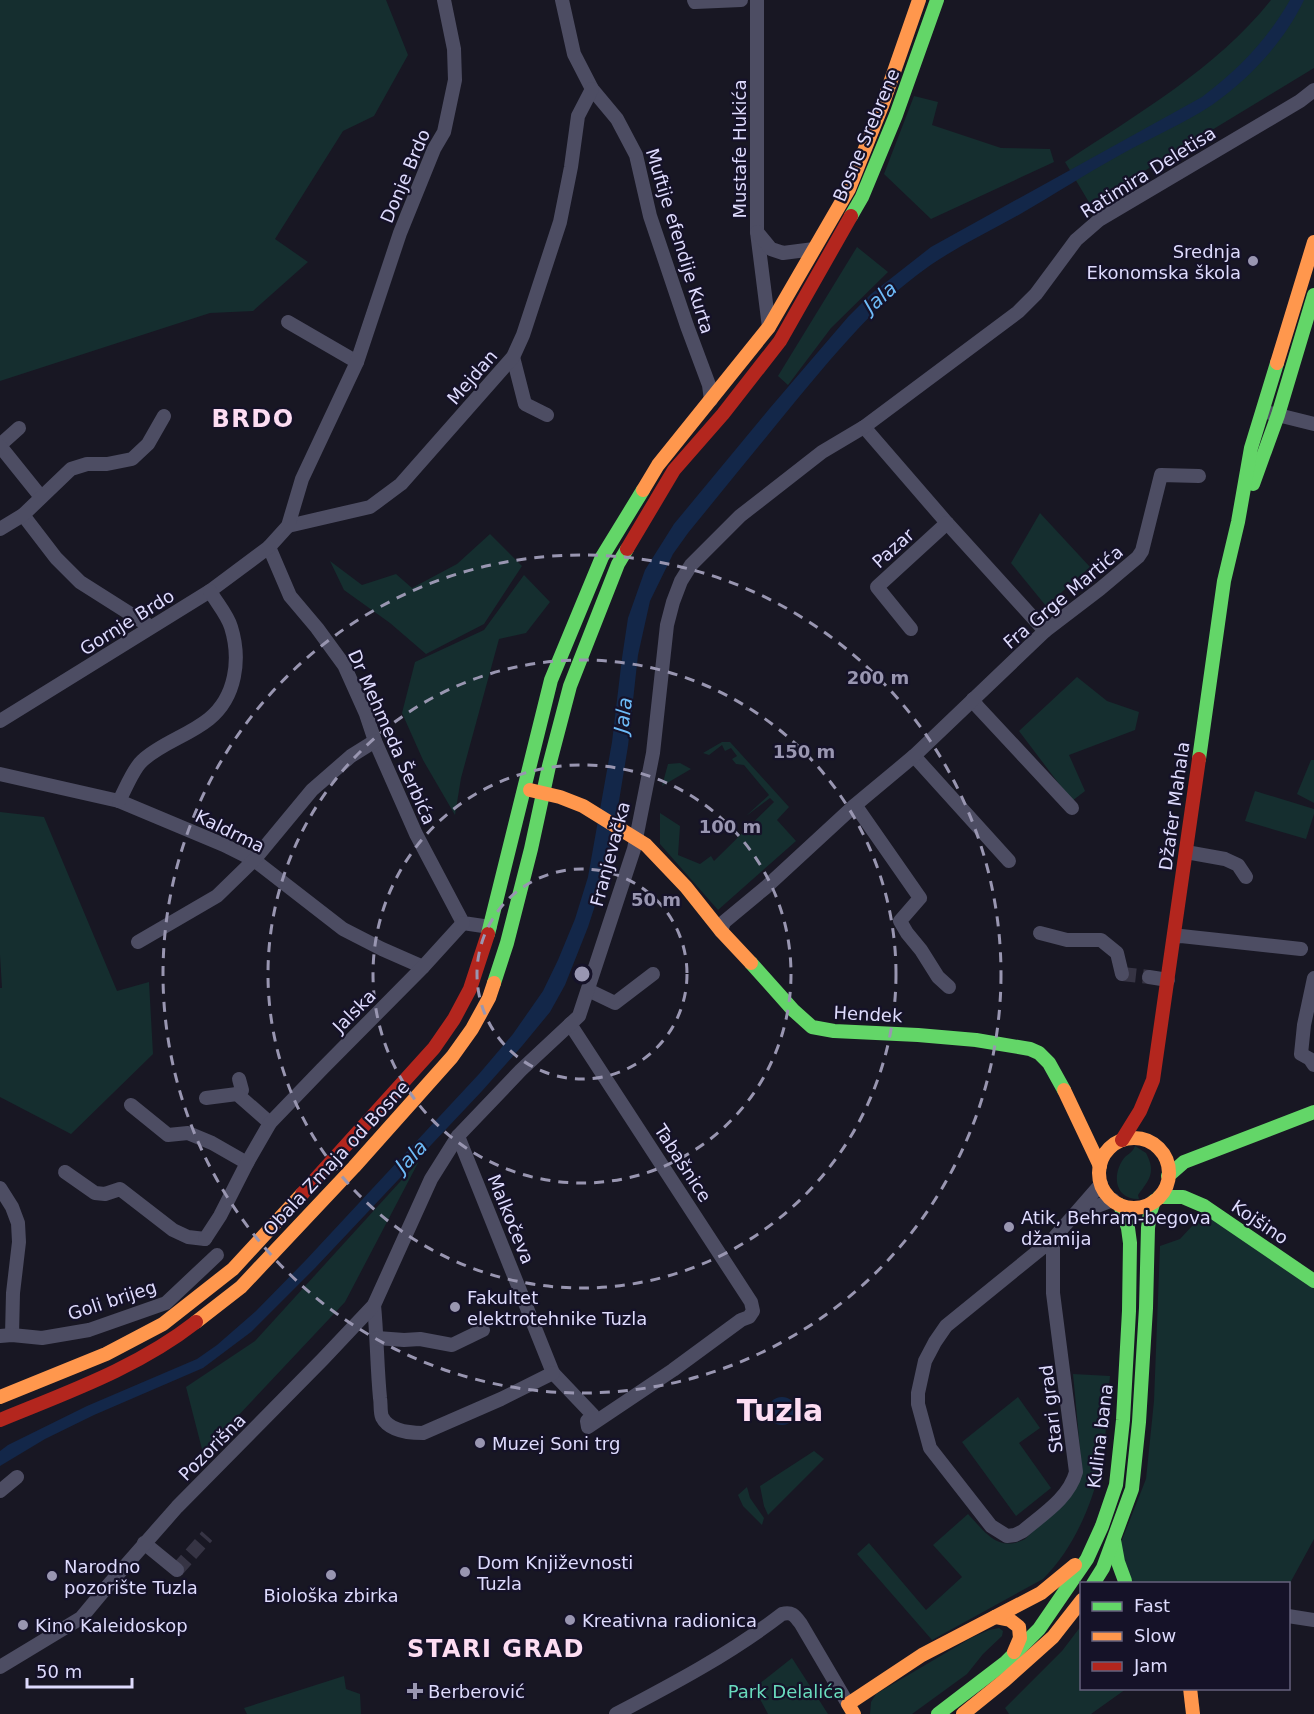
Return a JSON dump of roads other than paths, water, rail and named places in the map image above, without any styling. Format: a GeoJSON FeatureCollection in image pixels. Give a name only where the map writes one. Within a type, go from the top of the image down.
{"type":"FeatureCollection","features":[{"type":"Feature","properties":{"kind":"main road","name":"Bosne Srebrene"},"geometry":{"type":"LineString","coordinates":[[769,327],[849,189],[882,106],[919,0]]}},
{"type":"Feature","properties":{"kind":"main road","name":"Bosne Srebrene"},"geometry":{"type":"LineString","coordinates":[[780,341],[862,197],[896,115],[937,0]]}},
{"type":"Feature","properties":{"kind":"main road","name":"Džafer Mahala"},"geometry":{"type":"LineString","coordinates":[[1118,1142],[1134,1122],[1153,1080],[1224,581],[1238,522],[1251,448],[1314,242]]}},
{"type":"Feature","properties":{"kind":"main road","name":"Džafer Mahala"},"geometry":{"type":"LineString","coordinates":[[1238,522],[1263,460],[1314,295]]}},
{"type":"Feature","properties":{"kind":"main road","name":"Obala Zmaja od Bosne"},"geometry":{"type":"LineString","coordinates":[[0,1397],[106,1354],[163,1324],[233,1269],[434,1048],[471,989],[490,927],[550,680],[602,557],[658,465],[769,327]]}},
{"type":"Feature","properties":{"kind":"main road","name":"Obala Zmaja od Bosne"},"geometry":{"type":"LineString","coordinates":[[0,1420],[112,1374],[173,1340],[241,1287],[354,1167],[452,1057],[472,1029],[489,998],[507,943],[531,852],[543,793],[570,686],[618,564],[674,470],[723,414],[780,341]]}},
{"type":"Feature","properties":{"kind":"main road"},"geometry":{"type":"LineString","coordinates":[[524,788],[543,793]]}},
{"type":"Feature","properties":{"kind":"main road","name":"Hendek"},"geometry":{"type":"LineString","coordinates":[[543,793],[583,806],[646,845],[686,887],[793,1010],[813,1027],[834,1031],[976,1040],[1029,1048],[1038,1052],[1052,1066],[1100,1166]]}},
{"type":"Feature","properties":{"kind":"main road","name":"Džafer Mahala"},"geometry":{"type":"LineString","coordinates":[[1148,1095],[1151,1125],[1161,1151]]}},
{"type":"Feature","properties":{"kind":"main road"},"geometry":{"type":"LineString","coordinates":[[1168,1177],[1184,1162],[1311,1117]]}},
{"type":"Feature","properties":{"kind":"main road"},"geometry":{"type":"LineString","coordinates":[[1089,1142],[1103,1145],[1138,1138],[1153,1143],[1169,1158],[1184,1162]]}},
{"type":"Feature","properties":{"kind":"main road"},"geometry":{"type":"LineString","coordinates":[[1118,1142],[1103,1157],[1099,1172],[1104,1190],[1116,1203],[1126,1207],[1141,1207],[1168,1196],[1183,1197]]}},
{"type":"Feature","properties":{"kind":"main road"},"geometry":{"type":"LineString","coordinates":[[1157,1199],[1164,1191],[1168,1177],[1168,1168],[1161,1151]]}},
{"type":"Feature","properties":{"kind":"main road"},"geometry":{"type":"LineString","coordinates":[[1168,1177],[1183,1197]]}},
{"type":"Feature","properties":{"kind":"main road","name":"Kojšino"},"geometry":{"type":"LineString","coordinates":[[1183,1197],[1204,1206],[1314,1281]]}},
{"type":"Feature","properties":{"kind":"main road","name":"Kulina bana"},"geometry":{"type":"LineString","coordinates":[[1094,1582],[1114,1539],[1132,1489],[1139,1422],[1146,1308],[1148,1227],[1157,1199]]}},
{"type":"Feature","properties":{"kind":"main road","name":"Kulina bana"},"geometry":{"type":"LineString","coordinates":[[938,1714],[1006,1662],[1039,1629],[1087,1559],[1102,1526],[1116,1485],[1123,1420],[1129,1311],[1130,1243],[1128,1228],[1116,1203]]}},
{"type":"Feature","properties":{"kind":"main road"},"geometry":{"type":"LineString","coordinates":[[1114,1539],[1124,1582]]}},
{"type":"Feature","properties":{"kind":"main road"},"geometry":{"type":"LineString","coordinates":[[851,1709],[922,1656],[1041,1593],[1091,1550]]}},
{"type":"Feature","properties":{"kind":"main road"},"geometry":{"type":"LineString","coordinates":[[963,1714],[1053,1637],[1080,1603]]}},
{"type":"Feature","properties":{"kind":"main road"},"geometry":{"type":"LineString","coordinates":[[995,1617],[1010,1620],[1017,1624],[1021,1631],[1020,1642],[1006,1662]]}},
{"type":"Feature","properties":{"kind":"main road"},"geometry":{"type":"LineString","coordinates":[[1191,1690],[1193,1714]]}},
{"type":"Feature","properties":{"kind":"street","name":"Donje Brdo"},"geometry":{"type":"LineString","coordinates":[[269,547],[288,526],[302,479],[357,362],[400,233],[434,149],[444,132],[455,80],[454,49],[444,0]]}},
{"type":"Feature","properties":{"kind":"street","name":"Muftije efendije Kurta"},"geometry":{"type":"LineString","coordinates":[[562,0],[574,54],[592,89],[616,119],[636,155],[650,216],[709,385],[711,400]]}},
{"type":"Feature","properties":{"kind":"street"},"geometry":{"type":"LineString","coordinates":[[694,0],[695,2],[741,0]]}},
{"type":"Feature","properties":{"kind":"street","name":"Mustafe Hukića"},"geometry":{"type":"LineString","coordinates":[[757,0],[757,232],[771,249],[783,253],[814,249]]}},
{"type":"Feature","properties":{"kind":"street","name":"Mejdan"},"geometry":{"type":"LineString","coordinates":[[288,526],[370,507],[401,484],[513,357],[523,335],[560,222],[578,116],[592,89]]}},
{"type":"Feature","properties":{"kind":"street","name":"Ratimira Deletisa"},"geometry":{"type":"LineString","coordinates":[[864,428],[1018,312],[1036,294],[1076,240],[1100,220],[1307,100],[1314,90]]}},
{"type":"Feature","properties":{"kind":"street"},"geometry":{"type":"LineString","coordinates":[[757,232],[769,327]]}},
{"type":"Feature","properties":{"kind":"street"},"geometry":{"type":"LineString","coordinates":[[288,322],[357,362]]}},
{"type":"Feature","properties":{"kind":"street"},"geometry":{"type":"LineString","coordinates":[[513,357],[525,404],[547,415]]}},
{"type":"Feature","properties":{"kind":"street"},"geometry":{"type":"LineString","coordinates":[[1262,411],[1314,424]]}},
{"type":"Feature","properties":{"kind":"street"},"geometry":{"type":"LineString","coordinates":[[0,530],[23,515],[71,469],[87,464],[107,464],[132,459],[148,444],[164,416]]}},
{"type":"Feature","properties":{"kind":"street"},"geometry":{"type":"LineString","coordinates":[[19,428],[0,445],[41,497]]}},
{"type":"Feature","properties":{"kind":"street"},"geometry":{"type":"LineString","coordinates":[[864,428],[946,523],[1046,631]]}},
{"type":"Feature","properties":{"kind":"street","name":"Franjevačka"},"geometry":{"type":"LineString","coordinates":[[374,1305],[431,1179],[458,1136],[521,1070],[579,1016],[636,838],[653,753],[667,626],[681,581],[697,557],[740,516],[822,452],[864,428]]}},
{"type":"Feature","properties":{"kind":"street","name":"Fra Grge Martića"},"geometry":{"type":"LineString","coordinates":[[722,931],[724,922],[765,888],[854,806],[914,756],[1046,631],[1138,557],[1142,551],[1161,475],[1199,476]]}},
{"type":"Feature","properties":{"kind":"street"},"geometry":{"type":"LineString","coordinates":[[23,515],[56,558],[80,582],[151,627]]}},
{"type":"Feature","properties":{"kind":"street","name":"Pazar"},"geometry":{"type":"LineString","coordinates":[[911,629],[877,586],[946,523]]}},
{"type":"Feature","properties":{"kind":"street","name":"Gornje Brdo"},"geometry":{"type":"LineString","coordinates":[[0,722],[210,591],[269,547]]}},
{"type":"Feature","properties":{"kind":"street","name":"Dr Mehmeda Šerbića"},"geometry":{"type":"LineString","coordinates":[[269,547],[290,596],[344,665],[416,834],[463,923]]}},
{"type":"Feature","properties":{"kind":"street"},"geometry":{"type":"LineString","coordinates":[[119,801],[141,762],[209,719],[230,692],[236,670],[236,654],[230,625],[210,591]]}},
{"type":"Feature","properties":{"kind":"street"},"geometry":{"type":"LineString","coordinates":[[973,699],[1072,808]]}},
{"type":"Feature","properties":{"kind":"street"},"geometry":{"type":"LineString","coordinates":[[138,942],[217,896],[254,860],[312,790],[351,756],[375,741]]}},
{"type":"Feature","properties":{"kind":"street"},"geometry":{"type":"LineString","coordinates":[[914,756],[1009,861]]}},
{"type":"Feature","properties":{"kind":"street","name":"Kaldrma"},"geometry":{"type":"LineString","coordinates":[[0,774],[119,801],[224,845],[254,860],[343,929],[423,968]]}},
{"type":"Feature","properties":{"kind":"street"},"geometry":{"type":"LineString","coordinates":[[854,806],[920,898],[900,921],[938,977],[949,987]]}},
{"type":"Feature","properties":{"kind":"street"},"geometry":{"type":"LineString","coordinates":[[1186,852],[1225,859],[1238,865],[1246,878]]}},
{"type":"Feature","properties":{"kind":"street"},"geometry":{"type":"LineString","coordinates":[[463,923],[490,927]]}},
{"type":"Feature","properties":{"kind":"street","name":"Jalska"},"geometry":{"type":"LineString","coordinates":[[205,1239],[220,1216],[270,1123],[423,968],[463,923]]}},
{"type":"Feature","properties":{"kind":"street"},"geometry":{"type":"LineString","coordinates":[[1040,933],[1067,940],[1101,940],[1117,953],[1122,974]]}},
{"type":"Feature","properties":{"kind":"street"},"geometry":{"type":"LineString","coordinates":[[1174,937],[1301,950]]}},
{"type":"Feature","properties":{"kind":"street"},"geometry":{"type":"LineString","coordinates":[[588,990],[615,1003],[653,974]]}},
{"type":"Feature","properties":{"kind":"street"},"geometry":{"type":"LineString","coordinates":[[1149,976],[1168,980]]}},
{"type":"Feature","properties":{"kind":"street"},"geometry":{"type":"LineString","coordinates":[[1314,978],[1304,1025],[1301,1054],[1310,1059],[1314,1065]]}},
{"type":"Feature","properties":{"kind":"street","name":"Tabašnice"},"geometry":{"type":"LineString","coordinates":[[570,1024],[751,1302],[753,1311],[749,1317],[741,1320],[673,1370],[588,1427],[587,1421],[593,1415],[586,1407]]}},
{"type":"Feature","properties":{"kind":"street"},"geometry":{"type":"LineString","coordinates":[[206,1098],[237,1094],[242,1090],[238,1079]]}},
{"type":"Feature","properties":{"kind":"street"},"geometry":{"type":"LineString","coordinates":[[237,1094],[270,1123]]}},
{"type":"Feature","properties":{"kind":"street"},"geometry":{"type":"LineString","coordinates":[[131,1105],[168,1134],[188,1133],[212,1143],[247,1163]]}},
{"type":"Feature","properties":{"kind":"street","name":"Malkočeva"},"geometry":{"type":"LineString","coordinates":[[458,1136],[553,1373],[586,1407]]}},
{"type":"Feature","properties":{"kind":"street"},"geometry":{"type":"LineString","coordinates":[[65,1172],[95,1193],[105,1194],[120,1189],[172,1230],[188,1237],[205,1239],[217,1255],[233,1269]]}},
{"type":"Feature","properties":{"kind":"street"},"geometry":{"type":"LineString","coordinates":[[1053,1239],[1101,1184]]}},
{"type":"Feature","properties":{"kind":"street"},"geometry":{"type":"LineString","coordinates":[[0,1188],[12,1207],[18,1223],[19,1242],[6,1336]]}},
{"type":"Feature","properties":{"kind":"street"},"geometry":{"type":"LineString","coordinates":[[1076,1214],[1116,1203]]}},
{"type":"Feature","properties":{"kind":"street","name":"Stari grad"},"geometry":{"type":"LineString","coordinates":[[1053,1239],[1053,1293],[1076,1472],[1073,1484],[1066,1493],[1023,1531],[1007,1536],[991,1526],[930,1449],[918,1404],[918,1393],[924,1361],[946,1326],[1053,1239]]}},
{"type":"Feature","properties":{"kind":"street","name":"Goli brijeg"},"geometry":{"type":"LineString","coordinates":[[6,1336],[42,1338],[89,1330],[166,1303],[217,1255]]}},
{"type":"Feature","properties":{"kind":"street"},"geometry":{"type":"LineString","coordinates":[[374,1305],[382,1417],[395,1429],[423,1433],[501,1399],[553,1373]]}},
{"type":"Feature","properties":{"kind":"street","name":"Pozorišna"},"geometry":{"type":"LineString","coordinates":[[0,1667],[81,1618],[144,1543],[374,1305]]}},
{"type":"Feature","properties":{"kind":"street"},"geometry":{"type":"LineString","coordinates":[[377,1338],[420,1339],[452,1345],[483,1330]]}},
{"type":"Feature","properties":{"kind":"street"},"geometry":{"type":"LineString","coordinates":[[0,1491],[17,1477]]}},
{"type":"Feature","properties":{"kind":"street"},"geometry":{"type":"LineString","coordinates":[[144,1543],[177,1570]]}},
{"type":"Feature","properties":{"kind":"street"},"geometry":{"type":"LineString","coordinates":[[616,1714],[722,1656],[788,1612],[794,1614],[801,1624],[851,1709]]}},
{"type":"Feature","properties":{"kind":"street"},"geometry":{"type":"LineString","coordinates":[[1290,1616],[1314,1620]]}},
{"type":"Feature","properties":{"kind":"water","name":"Jala"},"geometry":{"type":"Polygon","coordinates":[[[1290,0],[1304,0],[1276,45],[1253,71],[1212,105],[955,250],[899,289],[837,352],[688,533],[673,554],[650,601],[638,655],[628,746],[611,850],[602,884],[565,985],[550,1012],[522,1046],[315,1268],[251,1332],[203,1368],[94,1415],[45,1439],[0,1466],[0,1451],[8,1445],[87,1406],[197,1359],[217,1345],[256,1311],[305,1261],[479,1074],[513,1034],[543,991],[558,960],[575,919],[588,877],[612,742],[628,618],[645,570],[674,524],[848,317],[871,294],[931,247],[1202,97],[1228,76],[1262,41],[1290,0]]]}},
{"type":"Feature","properties":{"kind":"water"},"geometry":{"type":"Polygon","coordinates":[[[782,1397],[792,1401],[796,1411],[792,1421],[782,1425],[772,1421],[768,1411],[772,1401],[782,1397]]]}},
{"type":"Feature","properties":{"kind":"tunnel"},"geometry":{"type":"LineString","coordinates":[[1122,974],[1149,977]]}},
{"type":"Feature","properties":{"kind":"tunnel"},"geometry":{"type":"LineString","coordinates":[[177,1570],[207,1536]]}},
{"type":"Feature","properties":{"kind":"place","name":"Srednja Ekonomska škola"},"geometry":{"type":"Point","coordinates":[1253,261]}},
{"type":"Feature","properties":{"kind":"place","name":"Atik, Behram-begova džamija"},"geometry":{"type":"Point","coordinates":[1009,1227]}},
{"type":"Feature","properties":{"kind":"place","name":"Fakultet elektrotehnike Tuzla"},"geometry":{"type":"Point","coordinates":[455,1307]}},
{"type":"Feature","properties":{"kind":"place","name":"Muzej Soni trg"},"geometry":{"type":"Point","coordinates":[480,1443]}},
{"type":"Feature","properties":{"kind":"place","name":"Dom Književnosti Tuzla"},"geometry":{"type":"Point","coordinates":[465,1572]}},
{"type":"Feature","properties":{"kind":"place","name":"Biološka zbirka"},"geometry":{"type":"Point","coordinates":[331,1575]}},
{"type":"Feature","properties":{"kind":"place","name":"Narodno pozorište Tuzla"},"geometry":{"type":"Point","coordinates":[52,1576]}},
{"type":"Feature","properties":{"kind":"place","name":"Kreativna radionica"},"geometry":{"type":"Point","coordinates":[570,1620]}},
{"type":"Feature","properties":{"kind":"place","name":"Kino Kaleidoskop"},"geometry":{"type":"Point","coordinates":[23,1625]}},
{"type":"Feature","properties":{"kind":"place","name":"Berberović"},"geometry":{"type":"Point","coordinates":[415,1691]}},
{"type":"Feature","properties":{"kind":"district","name":"BRDO"},"geometry":{"type":"Point","coordinates":[253,419]}},
{"type":"Feature","properties":{"kind":"district","name":"Tuzla"},"geometry":{"type":"Point","coordinates":[780,1410]}},
{"type":"Feature","properties":{"kind":"district","name":"STARI GRAD"},"geometry":{"type":"Point","coordinates":[496,1649]}},
{"type":"Feature","properties":{"kind":"park label","name":"Park Delalića"},"geometry":{"type":"Point","coordinates":[786,1691]}}]}
